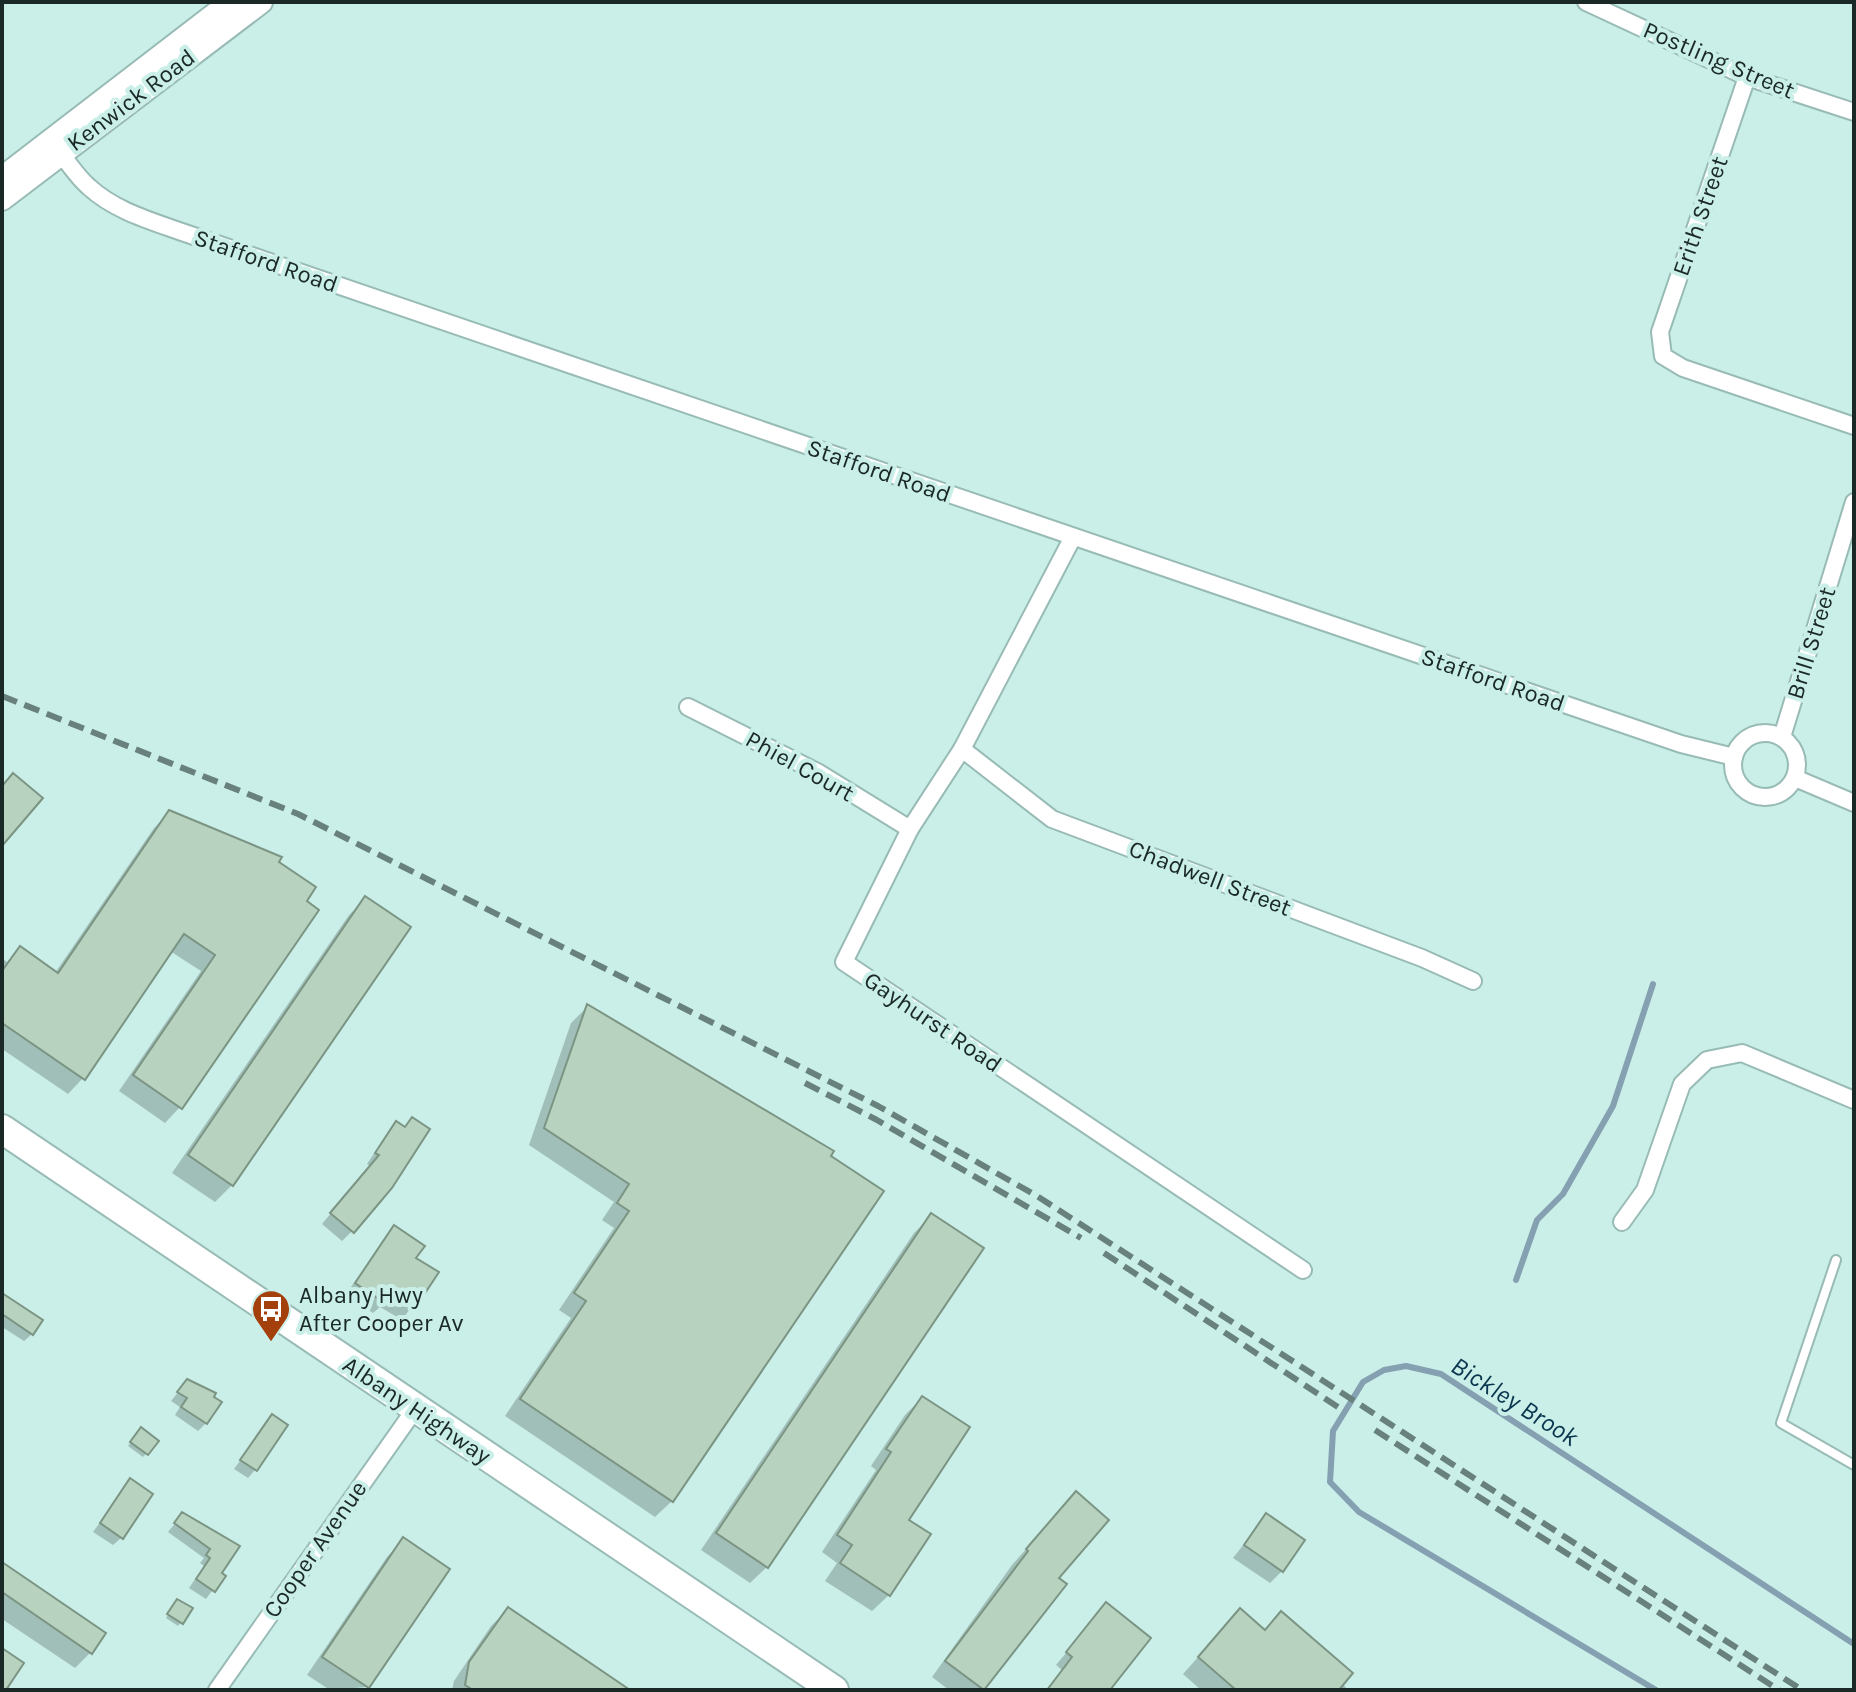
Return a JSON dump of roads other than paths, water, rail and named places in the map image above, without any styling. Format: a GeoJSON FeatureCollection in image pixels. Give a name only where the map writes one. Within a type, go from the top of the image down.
{"type":"FeatureCollection","features":[{"type":"Feature","properties":{"kind":"highway","name":"Albany Highway"},"geometry":{"type":"LineString","coordinates":[[2,1129],[800,1690]]}},
{"type":"Feature","properties":{"kind":"highway","name":"Albany Highway"},"geometry":{"type":"LineString","coordinates":[[2,1147],[409,1416],[834,1690]]}},
{"type":"Feature","properties":{"kind":"main road","name":"Kenwick Road"},"geometry":{"type":"LineString","coordinates":[[2,199],[56,147],[231,2]]}},
{"type":"Feature","properties":{"kind":"main road","name":"Kenwick Road"},"geometry":{"type":"LineString","coordinates":[[2,178],[56,147],[261,2]]}},
{"type":"Feature","properties":{"kind":"street","name":"Postling Street"},"geometry":{"type":"LineString","coordinates":[[1586,2],[1747,77],[1854,112]]}},
{"type":"Feature","properties":{"kind":"street","name":"Erith Street"},"geometry":{"type":"LineString","coordinates":[[1747,77],[1660,332],[1663,356],[1683,368],[1854,426]]}},
{"type":"Feature","properties":{"kind":"street","name":"Stafford Road"},"geometry":{"type":"LineString","coordinates":[[56,147],[88,187],[129,213],[1681,744],[1734,757]]}},
{"type":"Feature","properties":{"kind":"street","name":"Brill Street"},"geometry":{"type":"LineString","coordinates":[[1782,737],[1854,502]]}},
{"type":"Feature","properties":{"kind":"street","name":"Gayhurst Road"},"geometry":{"type":"LineString","coordinates":[[1073,537],[962,749],[910,829],[844,962],[1303,1270]]}},
{"type":"Feature","properties":{"kind":"street","name":"Phiel Court"},"geometry":{"type":"LineString","coordinates":[[688,707],[819,773],[910,829]]}},
{"type":"Feature","properties":{"kind":"street"},"geometry":{"type":"LineString","coordinates":[[1765,733],[1782,737],[1796,756],[1795,778],[1782,793],[1760,797],[1739,784],[1734,774],[1734,757],[1742,743],[1754,735],[1765,733]]}},
{"type":"Feature","properties":{"kind":"street","name":"Chadwell Street"},"geometry":{"type":"LineString","coordinates":[[962,749],[1052,819],[1422,958],[1473,981]]}},
{"type":"Feature","properties":{"kind":"street"},"geometry":{"type":"LineString","coordinates":[[1795,778],[1854,803]]}},
{"type":"Feature","properties":{"kind":"street"},"geometry":{"type":"LineString","coordinates":[[1622,1222],[1645,1190],[1682,1084],[1707,1060],[1742,1053],[1854,1100]]}},
{"type":"Feature","properties":{"kind":"street","name":"Cooper Avenue"},"geometry":{"type":"LineString","coordinates":[[217,1690],[409,1416]]}},
{"type":"Feature","properties":{"kind":"lane"},"geometry":{"type":"LineString","coordinates":[[1836,1260],[1781,1423],[1854,1465]]}},
{"type":"Feature","properties":{"kind":"waterway"},"geometry":{"type":"LineString","coordinates":[[1516,1280],[1537,1220],[1563,1194],[1613,1106],[1653,984]]}},
{"type":"Feature","properties":{"kind":"waterway","name":"Bickley Brook"},"geometry":{"type":"LineString","coordinates":[[1656,1690],[1359,1512],[1330,1482],[1333,1431],[1363,1382],[1384,1370],[1406,1366],[1441,1374],[1854,1644]]}},
{"type":"Feature","properties":{"kind":"railway"},"geometry":{"type":"LineString","coordinates":[[2,696],[298,814],[878,1106],[1037,1196],[1802,1690]]}},
{"type":"Feature","properties":{"kind":"railway"},"geometry":{"type":"LineString","coordinates":[[805,1083],[877,1120],[1081,1238]]}},
{"type":"Feature","properties":{"kind":"railway"},"geometry":{"type":"LineString","coordinates":[[1104,1253],[1341,1409]]}},
{"type":"Feature","properties":{"kind":"railway"},"geometry":{"type":"LineString","coordinates":[[1375,1430],[1779,1690]]}},
{"type":"Feature","properties":{"kind":"place","name":"Albany Hwy After Cooper Av"},"geometry":{"type":"Point","coordinates":[271,1343]}}]}
